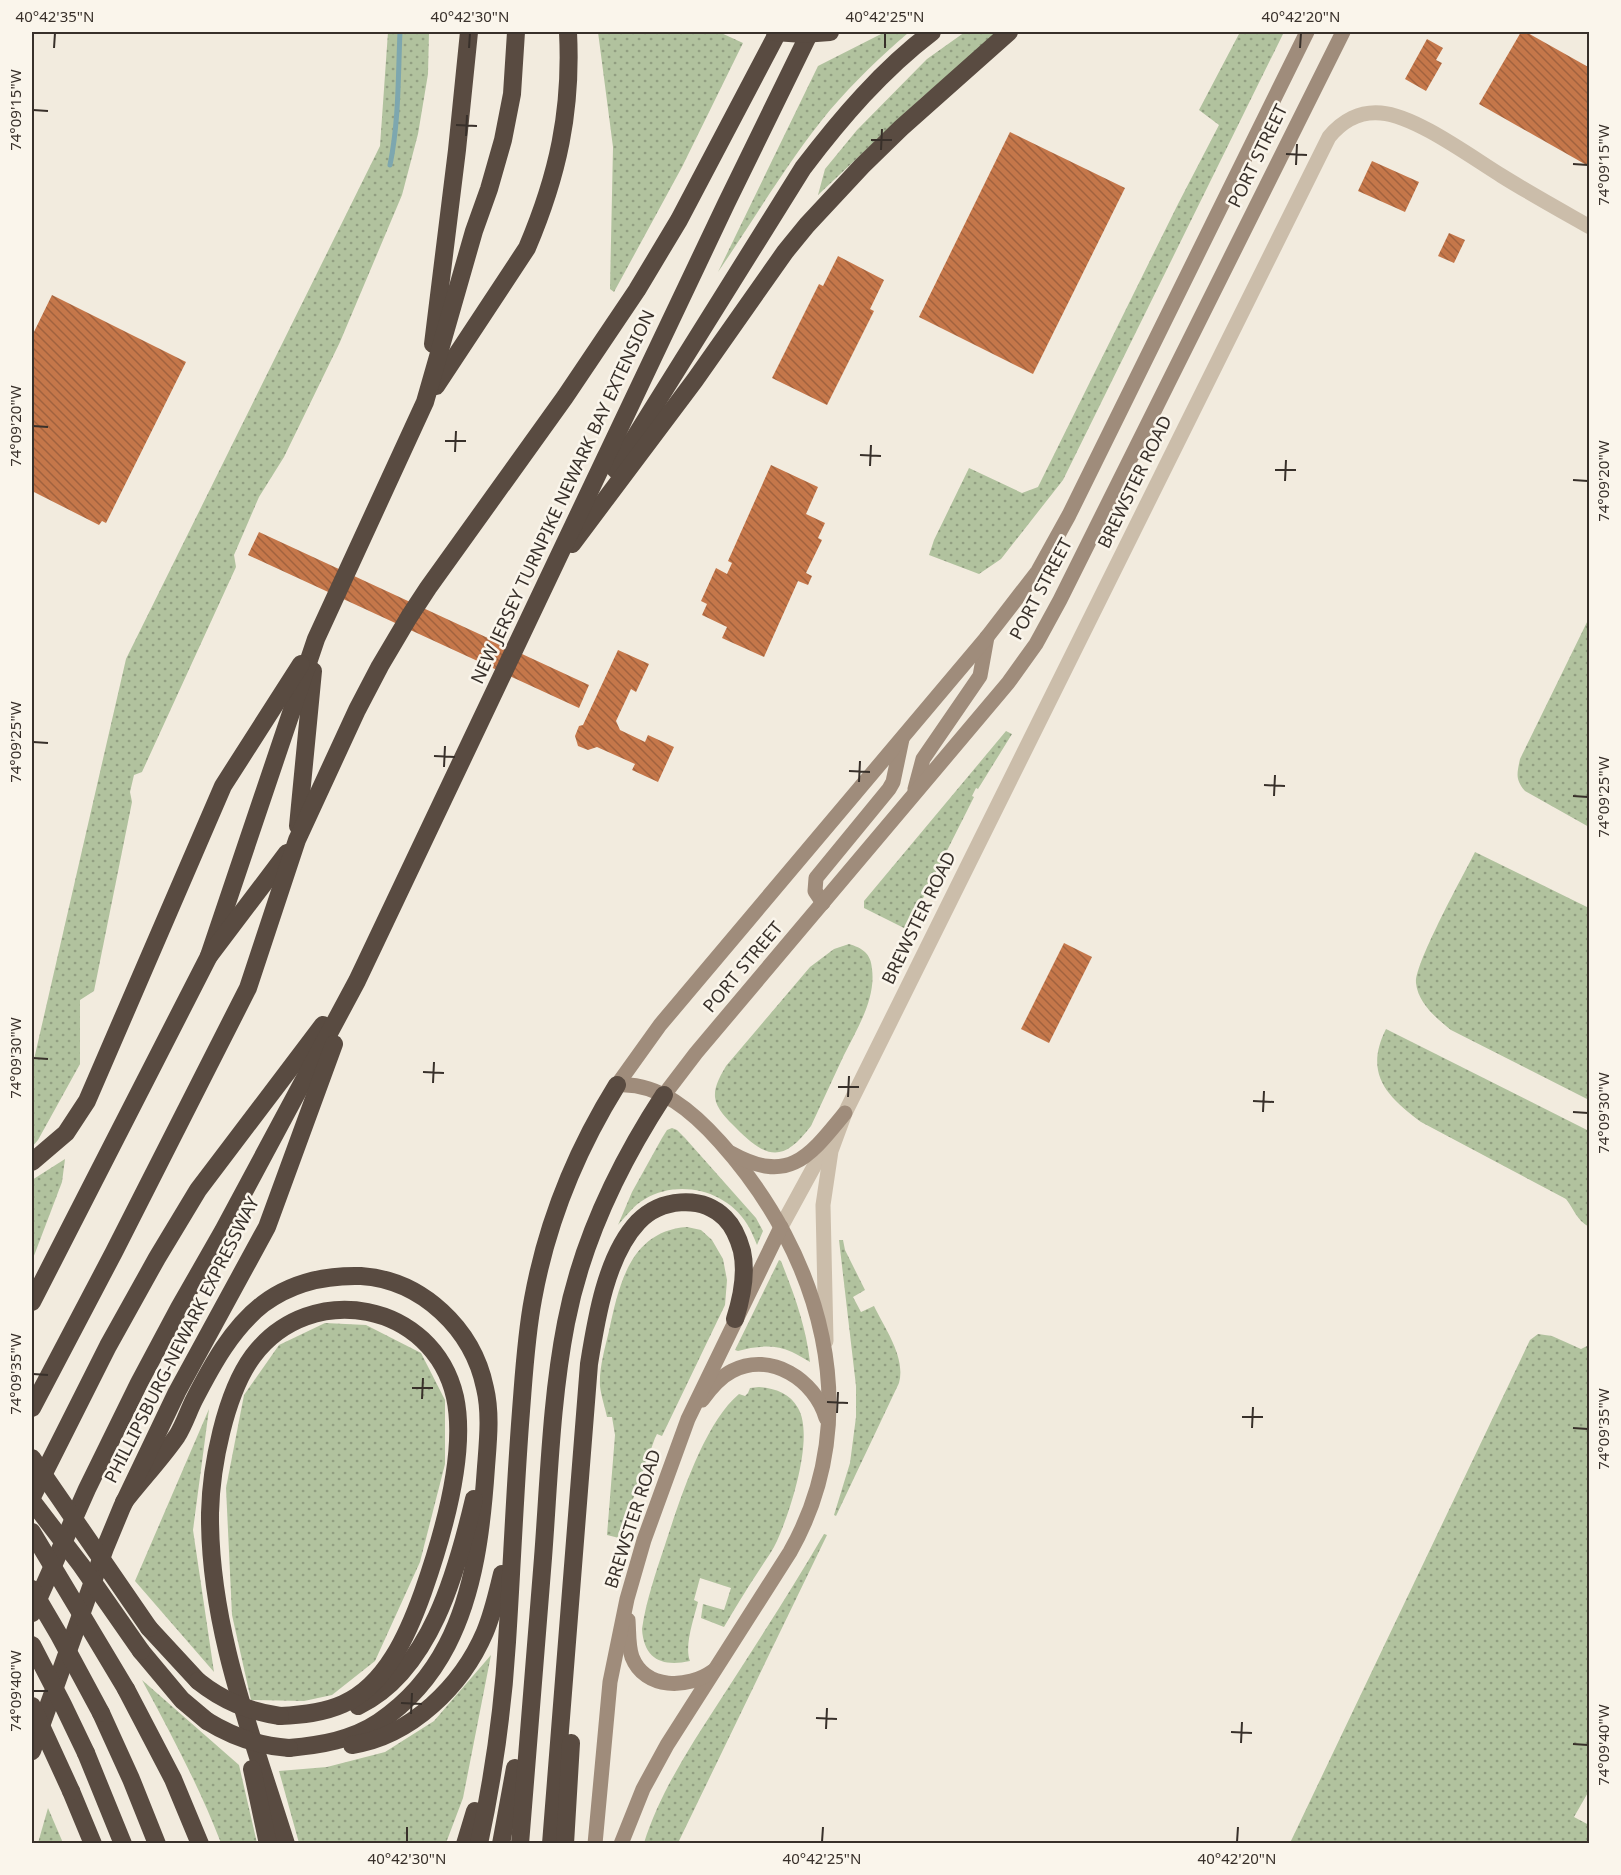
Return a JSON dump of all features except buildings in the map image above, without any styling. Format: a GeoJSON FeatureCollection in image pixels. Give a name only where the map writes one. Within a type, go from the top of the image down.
{"type":"FeatureCollection","features":[{"type":"Feature","properties":{"kind":"highway"},"geometry":{"type":"LineString","coordinates":[[425,402],[457,150],[469,32]]}},
{"type":"Feature","properties":{"kind":"highway"},"geometry":{"type":"LineString","coordinates":[[32,1302],[209,956],[316,639],[425,402],[474,231],[503,140],[512,94],[516,32]]}},
{"type":"Feature","properties":{"kind":"highway"},"geometry":{"type":"LineString","coordinates":[[425,402],[527,248],[538,223],[562,138],[569,83],[568,32]]}},
{"type":"Feature","properties":{"kind":"highway"},"geometry":{"type":"LineString","coordinates":[[777,32],[803,34],[830,32]]}},
{"type":"Feature","properties":{"kind":"highway","name":"NEW JERSEY TURNPIKE NEWARK BAY EXTENSION"},"geometry":{"type":"LineString","coordinates":[[297,840],[357,710],[403,626],[638,290],[683,212],[777,32]]}},
{"type":"Feature","properties":{"kind":"highway","name":"NEW JERSEY TURNPIKE NEWARK BAY EXTENSION"},"geometry":{"type":"LineString","coordinates":[[357,981],[810,32]]}},
{"type":"Feature","properties":{"kind":"highway"},"geometry":{"type":"LineString","coordinates":[[548,577],[804,168],[866,92],[896,62],[932,32]]}},
{"type":"Feature","properties":{"kind":"highway"},"geometry":{"type":"LineString","coordinates":[[548,577],[807,225],[901,128],[1009,32]]}},
{"type":"Feature","properties":{"kind":"highway"},"geometry":{"type":"LineString","coordinates":[[32,1408],[248,988],[297,840],[316,639]]}},
{"type":"Feature","properties":{"kind":"highway"},"geometry":{"type":"LineString","coordinates":[[32,1162],[66,1132],[87,1101],[223,786],[316,639]]}},
{"type":"Feature","properties":{"kind":"highway"},"geometry":{"type":"LineString","coordinates":[[209,956],[297,840]]}},
{"type":"Feature","properties":{"kind":"highway"},"geometry":{"type":"LineString","coordinates":[[357,981],[198,1190],[108,1346],[32,1499],[141,1651],[182,1700],[207,1721],[226,1732],[268,1746],[330,1748],[378,1739],[408,1723],[449,1688],[470,1660],[491,1617],[504,1563],[515,1480]]}},
{"type":"Feature","properties":{"kind":"highway"},"geometry":{"type":"LineString","coordinates":[[32,1613],[87,1489],[148,1365],[223,1231],[357,981]]}},
{"type":"Feature","properties":{"kind":"highway","name":"PHILLIPSBURG-NEWARK EXPRESSWAY"},"geometry":{"type":"LineString","coordinates":[[32,1751],[101,1558],[124,1502],[177,1392],[267,1227],[357,981]]}},
{"type":"Feature","properties":{"kind":"highway"},"geometry":{"type":"LineString","coordinates":[[479,1844],[500,1707],[507,1642],[515,1480],[525,1350],[533,1297],[552,1223],[568,1178],[593,1127],[618,1085]]}},
{"type":"Feature","properties":{"kind":"highway"},"geometry":{"type":"LineString","coordinates":[[520,1844],[557,1390],[566,1322],[588,1245],[613,1183],[664,1095]]}},
{"type":"Feature","properties":{"kind":"highway"},"geometry":{"type":"LineString","coordinates":[[551,1844],[586,1388],[603,1296],[614,1262],[638,1221],[655,1209],[685,1202],[705,1206],[725,1218],[737,1238],[744,1262],[743,1283],[735,1319]]}},
{"type":"Feature","properties":{"kind":"highway"},"geometry":{"type":"LineString","coordinates":[[124,1502],[177,1435],[210,1370],[232,1336],[253,1312],[276,1296],[300,1284],[351,1276],[378,1278],[404,1287],[428,1300],[453,1323],[464,1338],[477,1360],[486,1390],[488,1418],[483,1500],[472,1572],[462,1610],[441,1658],[405,1701],[386,1717],[352,1736],[323,1744],[289,1748]]}},
{"type":"Feature","properties":{"kind":"highway"},"geometry":{"type":"LineString","coordinates":[[268,1844],[229,1663],[212,1565],[210,1511],[213,1477],[230,1407],[240,1378],[250,1360],[264,1344],[286,1326],[299,1319],[327,1311],[355,1309],[394,1320],[416,1333],[434,1352],[447,1373],[455,1398],[458,1425],[457,1453],[447,1508],[422,1595],[407,1631],[391,1659],[373,1682],[354,1698],[337,1706],[308,1714],[280,1716]]}},
{"type":"Feature","properties":{"kind":"highway"},"geometry":{"type":"LineString","coordinates":[[32,1458],[149,1628],[198,1681],[220,1697],[255,1712],[280,1716],[319,1717],[355,1707],[379,1694],[410,1662],[428,1634],[456,1560],[478,1482],[488,1418]]}},
{"type":"Feature","properties":{"kind":"highway"},"geometry":{"type":"LineString","coordinates":[[32,1532],[126,1689],[173,1779],[200,1844]]}},
{"type":"Feature","properties":{"kind":"highway"},"geometry":{"type":"LineString","coordinates":[[566,1844],[571,1740],[574,1536]]}},
{"type":"Feature","properties":{"kind":"highway"},"geometry":{"type":"LineString","coordinates":[[32,1588],[101,1713],[128,1771],[157,1844]]}},
{"type":"Feature","properties":{"kind":"highway"},"geometry":{"type":"LineString","coordinates":[[501,1844],[518,1756],[538,1618]]}},
{"type":"Feature","properties":{"kind":"highway"},"geometry":{"type":"LineString","coordinates":[[32,1645],[86,1753],[123,1844]]}},
{"type":"Feature","properties":{"kind":"highway"},"geometry":{"type":"LineString","coordinates":[[229,1663],[286,1844]]}},
{"type":"Feature","properties":{"kind":"highway"},"geometry":{"type":"LineString","coordinates":[[32,1706],[93,1844]]}},
{"type":"Feature","properties":{"kind":"highway"},"geometry":{"type":"LineString","coordinates":[[465,1844],[478,1802],[500,1707]]}},
{"type":"Feature","properties":{"kind":"highway"},"geometry":{"type":"LineString","coordinates":[[71,1791],[88,1844]]}},
{"type":"Feature","properties":{"kind":"main road","name":"PORT STREET"},"geometry":{"type":"LineString","coordinates":[[618,1085],[666,1018],[987,638],[1038,571],[1055,541],[1307,32]]}},
{"type":"Feature","properties":{"kind":"main road","name":"PORT STREET"},"geometry":{"type":"LineString","coordinates":[[664,1095],[696,1053],[1008,683],[1036,644],[1342,32]]}},
{"type":"Feature","properties":{"kind":"main road"},"geometry":{"type":"LineString","coordinates":[[914,796],[923,759],[980,676],[987,638]]}},
{"type":"Feature","properties":{"kind":"main road"},"geometry":{"type":"LineString","coordinates":[[823,903],[815,891],[816,878],[890,789],[903,737]]}},
{"type":"Feature","properties":{"kind":"main road","name":"BREWSTER ROAD"},"geometry":{"type":"LineString","coordinates":[[618,1085],[640,1086],[664,1095],[695,1118],[728,1150],[781,1227],[798,1260],[819,1318],[827,1362],[829,1427],[821,1475],[806,1522],[654,1766],[632,1813],[621,1844]]}},
{"type":"Feature","properties":{"kind":"main road"},"geometry":{"type":"LineString","coordinates":[[728,1150],[743,1159],[766,1167],[788,1166],[810,1152],[845,1113]]}},
{"type":"Feature","properties":{"kind":"main road","name":"BREWSTER ROAD"},"geometry":{"type":"LineString","coordinates":[[595,1844],[608,1700],[627,1599],[647,1529],[688,1419],[781,1227]]}},
{"type":"Feature","properties":{"kind":"main road"},"geometry":{"type":"LineString","coordinates":[[688,1419],[714,1384],[730,1372],[760,1365],[782,1369],[803,1382],[819,1399],[829,1427]]}},
{"type":"Feature","properties":{"kind":"main road"},"geometry":{"type":"LineString","coordinates":[[627,1599],[631,1655],[640,1671],[656,1681],[676,1684],[699,1679],[716,1668]]}},
{"type":"Feature","properties":{"kind":"street","name":"BREWSTER ROAD"},"geometry":{"type":"LineString","coordinates":[[781,1227],[803,1184],[845,1113],[1326,142],[1338,127],[1355,116],[1373,112],[1401,117],[1430,131],[1511,182],[1590,227]]}},
{"type":"Feature","properties":{"kind":"street","name":"BREWSTER ROAD"},"geometry":{"type":"LineString","coordinates":[[827,1362],[823,1205],[831,1151],[845,1113]]}},
{"type":"Feature","properties":{"kind":"green space"},"geometry":{"type":"Polygon","coordinates":[[[388,32],[429,32],[428,74],[418,134],[402,195],[340,342],[284,457],[259,497],[234,555],[236,567],[142,772],[134,775],[130,792],[132,802],[94,991],[80,1000],[80,1064],[32,1147],[32,1068],[126,659],[380,146],[388,32]]]}},
{"type":"Feature","properties":{"kind":"green space"},"geometry":{"type":"Polygon","coordinates":[[[598,32],[719,32],[743,43],[682,167],[614,292],[610,289],[613,147],[598,32]]]}},
{"type":"Feature","properties":{"kind":"green space"},"geometry":{"type":"Polygon","coordinates":[[[885,32],[908,33],[887,51],[830,110],[786,169],[718,272],[818,66],[885,32]]]}},
{"type":"Feature","properties":{"kind":"green space"},"geometry":{"type":"Polygon","coordinates":[[[965,32],[999,32],[920,99],[818,195],[825,169],[857,130],[927,59],[965,32]]]}},
{"type":"Feature","properties":{"kind":"green space"},"geometry":{"type":"Polygon","coordinates":[[[1240,32],[1284,32],[1063,480],[1001,559],[979,574],[929,555],[969,468],[1022,493],[1038,487],[1219,125],[1199,110],[1240,32]]]}},
{"type":"Feature","properties":{"kind":"green space"},"geometry":{"type":"Polygon","coordinates":[[[1589,618],[1590,827],[1525,791],[1518,776],[1520,759],[1589,618]]]}},
{"type":"Feature","properties":{"kind":"green space"},"geometry":{"type":"Polygon","coordinates":[[[1006,731],[1012,734],[978,789],[976,788],[972,796],[974,797],[908,928],[864,908],[864,901],[1006,731]]]}},
{"type":"Feature","properties":{"kind":"green space"},"geometry":{"type":"Polygon","coordinates":[[[1475,852],[1589,908],[1589,1100],[1451,1030],[1434,1015],[1420,997],[1416,983],[1423,958],[1475,852]]]}},
{"type":"Feature","properties":{"kind":"green space"},"geometry":{"type":"Polygon","coordinates":[[[849,944],[865,952],[871,963],[871,991],[860,1024],[811,1126],[801,1138],[783,1151],[766,1151],[747,1138],[720,1110],[715,1097],[718,1081],[726,1066],[810,967],[834,949],[849,944]]]}},
{"type":"Feature","properties":{"kind":"green space"},"geometry":{"type":"Polygon","coordinates":[[[1386,1029],[1589,1131],[1589,1227],[1578,1218],[1566,1199],[1421,1122],[1398,1103],[1382,1082],[1378,1071],[1377,1058],[1386,1029]]]}},
{"type":"Feature","properties":{"kind":"green space"},"geometry":{"type":"Polygon","coordinates":[[[672,1128],[685,1138],[756,1218],[763,1231],[757,1245],[747,1224],[738,1212],[727,1203],[701,1191],[687,1189],[658,1193],[634,1207],[618,1225],[632,1192],[662,1138],[667,1130],[672,1128]]]}},
{"type":"Feature","properties":{"kind":"green space"},"geometry":{"type":"Polygon","coordinates":[[[65,1159],[62,1182],[32,1261],[32,1180],[65,1159]]]}},
{"type":"Feature","properties":{"kind":"green space"},"geometry":{"type":"Polygon","coordinates":[[[687,1227],[701,1230],[712,1240],[723,1259],[727,1280],[725,1305],[662,1436],[657,1434],[655,1438],[619,1538],[607,1535],[615,1435],[612,1417],[607,1417],[601,1394],[600,1372],[604,1351],[617,1296],[630,1263],[652,1238],[668,1231],[687,1227]]]}},
{"type":"Feature","properties":{"kind":"green space"},"geometry":{"type":"Polygon","coordinates":[[[839,1240],[843,1240],[845,1250],[865,1290],[853,1297],[861,1312],[874,1306],[897,1353],[900,1373],[899,1383],[836,1516],[834,1515],[850,1463],[856,1417],[856,1386],[839,1240]]]}},
{"type":"Feature","properties":{"kind":"green space"},"geometry":{"type":"Polygon","coordinates":[[[779,1260],[799,1310],[810,1362],[779,1348],[735,1350],[779,1260]]]}},
{"type":"Feature","properties":{"kind":"green space"},"geometry":{"type":"Polygon","coordinates":[[[325,1323],[366,1325],[421,1353],[445,1400],[445,1464],[420,1562],[375,1661],[332,1695],[304,1701],[251,1700],[232,1615],[226,1488],[244,1395],[279,1345],[325,1323]]]}},
{"type":"Feature","properties":{"kind":"green space"},"geometry":{"type":"Polygon","coordinates":[[[1538,1334],[1552,1336],[1581,1349],[1589,1347],[1590,1789],[1574,1817],[1589,1825],[1589,1843],[1290,1843],[1530,1340],[1538,1334]]]}},
{"type":"Feature","properties":{"kind":"green space"},"geometry":{"type":"Polygon","coordinates":[[[750,1388],[776,1390],[786,1395],[795,1403],[803,1421],[804,1437],[799,1474],[788,1512],[773,1549],[724,1627],[701,1618],[703,1604],[724,1610],[731,1588],[700,1578],[694,1600],[698,1602],[688,1648],[690,1661],[663,1662],[651,1654],[647,1648],[642,1629],[652,1587],[678,1507],[704,1443],[726,1407],[739,1394],[745,1396],[750,1388]]]}},
{"type":"Feature","properties":{"kind":"green space"},"geometry":{"type":"Polygon","coordinates":[[[209,1409],[193,1530],[214,1672],[135,1581],[209,1409]]]}},
{"type":"Feature","properties":{"kind":"green space"},"geometry":{"type":"Polygon","coordinates":[[[824,1534],[827,1535],[678,1843],[644,1843],[658,1806],[677,1770],[824,1534]]]}},
{"type":"Feature","properties":{"kind":"green space"},"geometry":{"type":"Polygon","coordinates":[[[491,1655],[463,1798],[446,1843],[299,1843],[279,1771],[327,1767],[385,1752],[434,1721],[491,1655]]]}},
{"type":"Feature","properties":{"kind":"green space"},"geometry":{"type":"Polygon","coordinates":[[[142,1680],[239,1765],[257,1843],[221,1843],[194,1781],[142,1680]]]}},
{"type":"Feature","properties":{"kind":"green space"},"geometry":{"type":"Polygon","coordinates":[[[48,1808],[63,1843],[38,1843],[48,1808]]]}},
{"type":"Feature","properties":{"kind":"waterway"},"geometry":{"type":"LineString","coordinates":[[390,165],[397,115],[400,32]]}}]}
